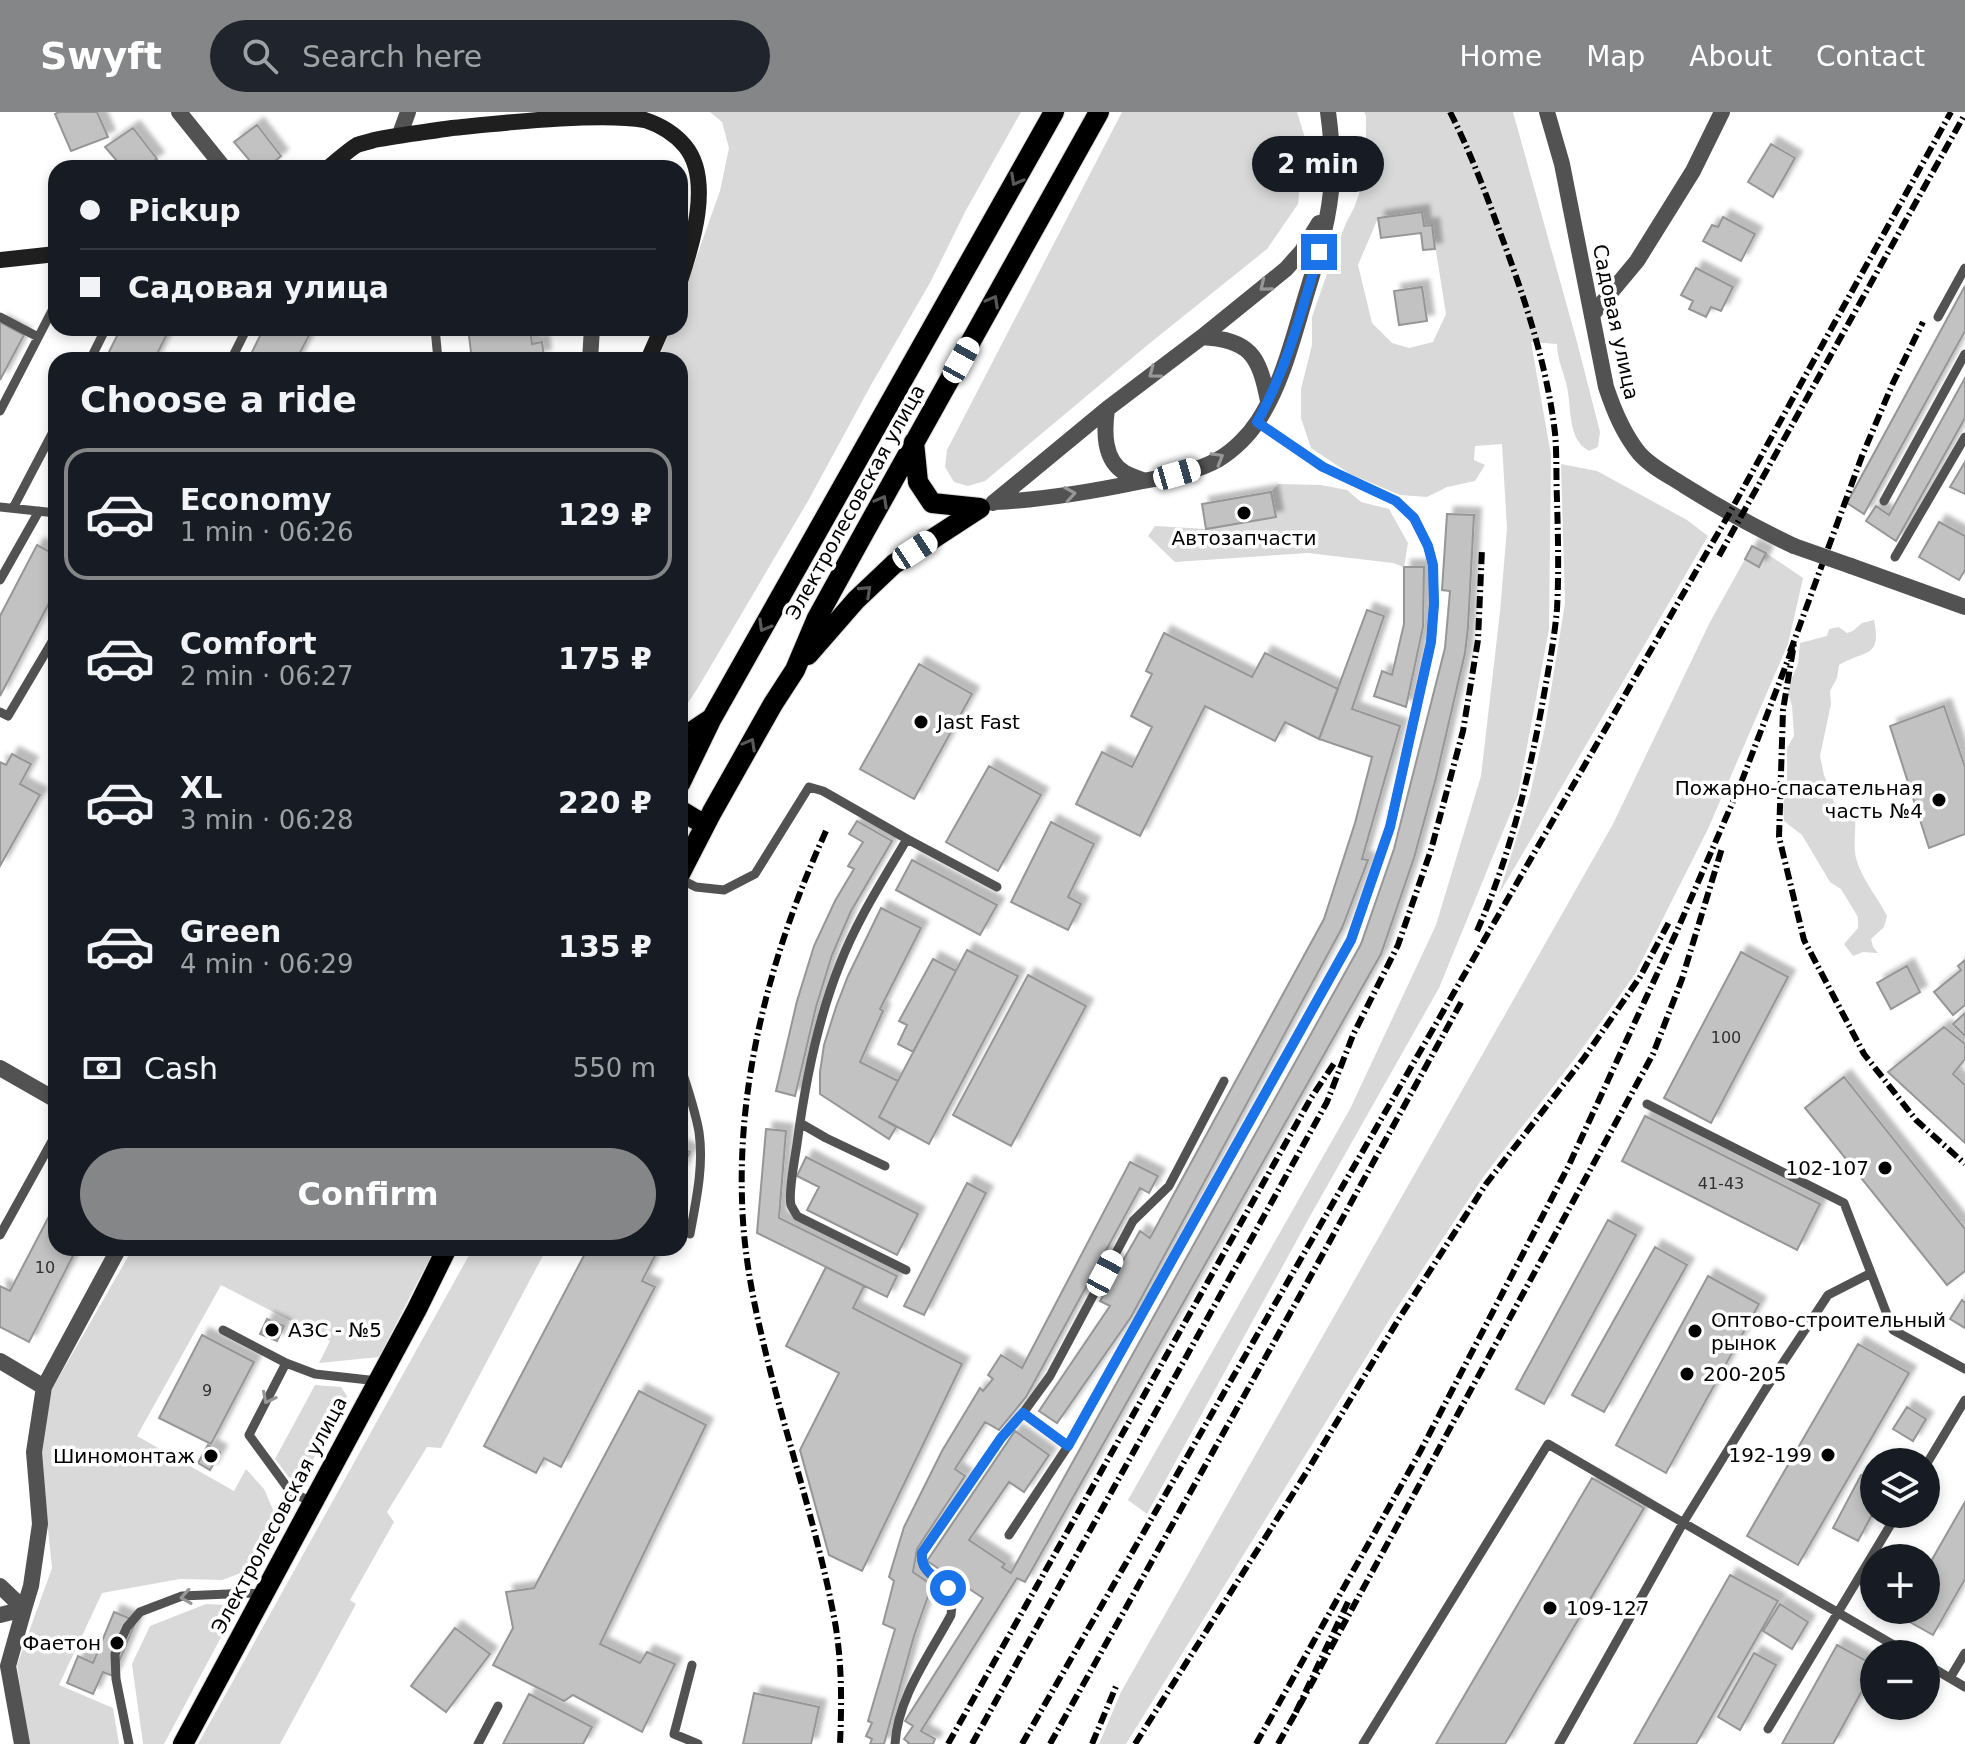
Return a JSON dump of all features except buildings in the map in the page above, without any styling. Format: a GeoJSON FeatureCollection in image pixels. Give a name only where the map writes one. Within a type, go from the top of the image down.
{"type":"FeatureCollection","features":[{"type":"Feature","properties":{"kind":"main road","name":"Электролесовская улица"},"geometry":{"type":"LineString","coordinates":[[688,768],[712,718],[1054,112]]}},
{"type":"Feature","properties":{"kind":"main road","name":"Электролесовская улица"},"geometry":{"type":"LineString","coordinates":[[688,860],[773,704],[795,670],[817,618],[1099,112]]}},
{"type":"Feature","properties":{"kind":"main road"},"geometry":{"type":"LineString","coordinates":[[338,160],[358,144],[400,134],[564,115],[608,114],[644,119],[669,131],[687,148],[696,169],[697,215],[688,255]]}},
{"type":"Feature","properties":{"kind":"main road"},"geometry":{"type":"LineString","coordinates":[[0,260],[48,255]]}},
{"type":"Feature","properties":{"kind":"main road"},"geometry":{"type":"LineString","coordinates":[[914,442],[918,482],[932,503],[987,505]]}},
{"type":"Feature","properties":{"kind":"main road"},"geometry":{"type":"LineString","coordinates":[[795,670],[856,600],[894,564],[987,505]]}},
{"type":"Feature","properties":{"kind":"main road"},"geometry":{"type":"LineString","coordinates":[[688,734],[712,718]]}},
{"type":"Feature","properties":{"kind":"main road"},"geometry":{"type":"LineString","coordinates":[[688,815],[705,825]]}},
{"type":"Feature","properties":{"kind":"main road","name":"Электролесовская улица"},"geometry":{"type":"LineString","coordinates":[[183,1744],[443,1256]]}},
{"type":"Feature","properties":{"kind":"main road","name":"Электролесовская улица"},"geometry":{"type":"LineString","coordinates":[[417,1309],[451,1256]]}},
{"type":"Feature","properties":{"kind":"street"},"geometry":{"type":"LineString","coordinates":[[179,112],[218,160]]}},
{"type":"Feature","properties":{"kind":"street"},"geometry":{"type":"LineString","coordinates":[[400,134],[408,112]]}},
{"type":"Feature","properties":{"kind":"street"},"geometry":{"type":"LineString","coordinates":[[987,505],[1033,501],[1195,469],[1233,448],[1257,422],[1268,402],[1295,331],[1319,252],[1329,203],[1332,155],[1328,112]]}},
{"type":"Feature","properties":{"kind":"street","name":"Садовая улица"},"geometry":{"type":"LineString","coordinates":[[1547,112],[1562,164],[1606,387],[1626,436],[1642,456],[1752,527],[1794,546],[1965,607]]}},
{"type":"Feature","properties":{"kind":"street"},"geometry":{"type":"LineString","coordinates":[[1592,315],[1637,261],[1693,171],[1722,112]]}},
{"type":"Feature","properties":{"kind":"street"},"geometry":{"type":"LineString","coordinates":[[987,505],[1275,278],[1308,242],[1329,203]]}},
{"type":"Feature","properties":{"kind":"street"},"geometry":{"type":"LineString","coordinates":[[1202,337],[1226,339],[1244,347],[1263,376],[1268,402]]}},
{"type":"Feature","properties":{"kind":"street"},"geometry":{"type":"LineString","coordinates":[[1107,409],[1104,429],[1106,445],[1113,461],[1124,473],[1145,481]]}},
{"type":"Feature","properties":{"kind":"street"},"geometry":{"type":"LineString","coordinates":[[0,1068],[48,1095]]}},
{"type":"Feature","properties":{"kind":"street"},"geometry":{"type":"LineString","coordinates":[[22,1744],[8,1666],[31,1586],[40,1524],[34,1452],[44,1387],[115,1256]]}},
{"type":"Feature","properties":{"kind":"street"},"geometry":{"type":"LineString","coordinates":[[0,1361],[44,1387]]}},
{"type":"Feature","properties":{"kind":"street"},"geometry":{"type":"LineString","coordinates":[[0,1586],[24,1609]]}},
{"type":"Feature","properties":{"kind":"street"},"geometry":{"type":"LineString","coordinates":[[0,1615],[24,1609]]}},
{"type":"Feature","properties":{"kind":"lane"},"geometry":{"type":"LineString","coordinates":[[1938,317],[1965,268]]}},
{"type":"Feature","properties":{"kind":"lane"},"geometry":{"type":"LineString","coordinates":[[0,317],[38,337]]}},
{"type":"Feature","properties":{"kind":"lane"},"geometry":{"type":"LineString","coordinates":[[0,411],[48,318]]}},
{"type":"Feature","properties":{"kind":"lane"},"geometry":{"type":"LineString","coordinates":[[1884,501],[1965,354]]}},
{"type":"Feature","properties":{"kind":"lane"},"geometry":{"type":"LineString","coordinates":[[1009,1535],[1068,1446],[1351,940],[1390,827],[1431,642],[1433,565],[1428,546],[1414,518],[1396,501],[1323,467],[1257,422]]}},
{"type":"Feature","properties":{"kind":"lane"},"geometry":{"type":"LineString","coordinates":[[1895,557],[1965,437]]}},
{"type":"Feature","properties":{"kind":"lane"},"geometry":{"type":"LineString","coordinates":[[13,508],[48,441]]}},
{"type":"Feature","properties":{"kind":"lane"},"geometry":{"type":"LineString","coordinates":[[0,507],[48,512]]}},
{"type":"Feature","properties":{"kind":"lane"},"geometry":{"type":"LineString","coordinates":[[0,580],[39,511]]}},
{"type":"Feature","properties":{"kind":"lane"},"geometry":{"type":"LineString","coordinates":[[0,712],[8,716],[48,648]]}},
{"type":"Feature","properties":{"kind":"lane"},"geometry":{"type":"LineString","coordinates":[[688,882],[696,887],[724,890],[755,874],[809,787],[823,791],[997,887]]}},
{"type":"Feature","properties":{"kind":"lane"},"geometry":{"type":"LineString","coordinates":[[906,1270],[797,1216],[791,1206],[800,1123],[815,1041],[826,1002],[861,916],[907,839]]}},
{"type":"Feature","properties":{"kind":"lane"},"geometry":{"type":"LineString","coordinates":[[895,1744],[900,1711],[951,1615],[948,1588],[924,1568],[922,1553],[1001,1438],[1050,1376],[1133,1221],[1169,1186],[1224,1081]]}},
{"type":"Feature","properties":{"kind":"lane"},"geometry":{"type":"LineString","coordinates":[[688,1091],[700,1145],[697,1194],[690,1234]]}},
{"type":"Feature","properties":{"kind":"lane"},"geometry":{"type":"LineString","coordinates":[[1647,1104],[1844,1203],[1893,1330],[1965,1369]]}},
{"type":"Feature","properties":{"kind":"lane"},"geometry":{"type":"LineString","coordinates":[[800,1123],[885,1166]]}},
{"type":"Feature","properties":{"kind":"lane"},"geometry":{"type":"LineString","coordinates":[[0,1235],[48,1148]]}},
{"type":"Feature","properties":{"kind":"lane"},"geometry":{"type":"LineString","coordinates":[[1559,1744],[1683,1523],[1765,1390],[1828,1295],[1871,1273]]}},
{"type":"Feature","properties":{"kind":"lane"},"geometry":{"type":"LineString","coordinates":[[223,1330],[286,1363],[315,1374],[378,1381]]}},
{"type":"Feature","properties":{"kind":"lane"},"geometry":{"type":"LineString","coordinates":[[286,1363],[249,1435],[290,1491],[313,1503]]}},
{"type":"Feature","properties":{"kind":"lane"},"geometry":{"type":"LineString","coordinates":[[1936,1448],[1965,1400]]}},
{"type":"Feature","properties":{"kind":"lane"},"geometry":{"type":"LineString","coordinates":[[1023,1413],[1068,1446]]}},
{"type":"Feature","properties":{"kind":"lane"},"geometry":{"type":"LineString","coordinates":[[1363,1744],[1548,1444],[1885,1640]]}},
{"type":"Feature","properties":{"kind":"lane"},"geometry":{"type":"LineString","coordinates":[[1768,1729],[1889,1528]]}},
{"type":"Feature","properties":{"kind":"lane"},"geometry":{"type":"LineString","coordinates":[[129,1744],[116,1679],[115,1654],[127,1627],[140,1612],[182,1596],[251,1593],[263,1596]]}},
{"type":"Feature","properties":{"kind":"lane"},"geometry":{"type":"LineString","coordinates":[[1950,1678],[1965,1653]]}},
{"type":"Feature","properties":{"kind":"lane"},"geometry":{"type":"LineString","coordinates":[[692,1665],[674,1734],[698,1744]]}},
{"type":"Feature","properties":{"kind":"lane"},"geometry":{"type":"LineString","coordinates":[[1940,1672],[1965,1687]]}},
{"type":"Feature","properties":{"kind":"lane"},"geometry":{"type":"LineString","coordinates":[[478,1744],[498,1706]]}},
{"type":"Feature","properties":{"kind":"shaded area"},"geometry":{"type":"Polygon","coordinates":[[[710,112],[1021,112],[808,501],[688,703],[688,352],[661,352],[667,336],[688,336],[688,281],[720,191],[729,148],[722,122],[710,112]]]}},
{"type":"Feature","properties":{"kind":"shaded area"},"geometry":{"type":"Polygon","coordinates":[[[1122,112],[1297,112],[1305,138],[1298,204],[1267,249],[985,481],[968,486],[954,482],[945,467],[947,450],[1122,112]]]}},
{"type":"Feature","properties":{"kind":"shaded area"},"geometry":{"type":"Polygon","coordinates":[[[1364,112],[1513,112],[1600,432],[1598,447],[1589,451],[1577,439],[1557,344],[1531,342],[1551,455],[1549,629],[1518,795],[1439,988],[1147,1514],[1128,1500],[1350,1109],[1436,925],[1481,776],[1507,528],[1502,444],[1475,446],[1474,460],[1485,465],[1475,481],[1447,487],[1427,497],[1400,495],[1350,474],[1311,448],[1301,418],[1301,389],[1312,345],[1312,317],[1366,174],[1364,112]],[[1422,212],[1378,218],[1358,265],[1372,323],[1392,343],[1409,348],[1433,342],[1446,314],[1432,226],[1424,226],[1422,212]]]}},
{"type":"Feature","properties":{"kind":"shaded area"},"geometry":{"type":"Polygon","coordinates":[[[1561,464],[1597,471],[1687,520],[1708,536],[1499,894],[1530,795],[1545,727],[1565,603],[1561,464]]]}},
{"type":"Feature","properties":{"kind":"shaded area"},"geometry":{"type":"Polygon","coordinates":[[[1278,484],[1321,485],[1347,490],[1361,502],[1389,509],[1408,543],[1404,567],[1308,553],[1175,562],[1148,536],[1155,526],[1206,529],[1275,517],[1271,492],[1278,484]]]}},
{"type":"Feature","properties":{"kind":"shaded area"},"geometry":{"type":"Polygon","coordinates":[[[1766,553],[1803,578],[1788,644],[1708,829],[1635,974],[1579,1053],[1484,1176],[1393,1314],[1126,1744],[1099,1744],[1121,1692],[1613,824],[1710,622],[1745,559],[1759,566],[1766,553]]]}},
{"type":"Feature","properties":{"kind":"shaded area"},"geometry":{"type":"Polygon","coordinates":[[[1874,620],[1876,641],[1873,647],[1839,665],[1830,691],[1831,704],[1820,756],[1834,802],[1855,819],[1856,858],[1887,916],[1884,927],[1871,939],[1878,953],[1863,952],[1853,956],[1844,944],[1858,928],[1858,917],[1841,889],[1830,882],[1802,835],[1784,821],[1787,748],[1794,736],[1788,693],[1798,664],[1800,643],[1827,636],[1829,629],[1839,627],[1847,633],[1862,623],[1874,620]]]}},
{"type":"Feature","properties":{"kind":"shaded area"},"geometry":{"type":"Polygon","coordinates":[[[128,1256],[431,1256],[379,1357],[319,1363],[330,1341],[221,1285],[137,1436],[234,1491],[246,1469],[264,1489],[274,1512],[249,1570],[222,1580],[180,1579],[102,1593],[59,1685],[113,1708],[119,1744],[28,1744],[17,1665],[52,1568],[40,1451],[52,1389],[128,1256]]]}},
{"type":"Feature","properties":{"kind":"shaded area"},"geometry":{"type":"Polygon","coordinates":[[[469,1256],[543,1256],[441,1448],[427,1447],[387,1512],[394,1522],[350,1600],[356,1604],[280,1744],[198,1744],[469,1256]]]}},
{"type":"Feature","properties":{"kind":"shaded area"},"geometry":{"type":"Polygon","coordinates":[[[315,1385],[341,1387],[347,1396],[301,1482],[291,1480],[275,1459],[315,1385]]]}},
{"type":"Feature","properties":{"kind":"shaded area"},"geometry":{"type":"Polygon","coordinates":[[[206,1604],[226,1605],[234,1613],[164,1744],[143,1744],[132,1664],[150,1626],[206,1604]]]}},
{"type":"Feature","properties":{"kind":"railway"},"geometry":{"type":"LineString","coordinates":[[1450,112],[1484,188],[1527,308],[1547,382],[1556,450],[1558,595],[1550,660],[1523,795],[1498,878],[1477,931]]}},
{"type":"Feature","properties":{"kind":"railway"},"geometry":{"type":"LineString","coordinates":[[1022,1744],[1729,514],[1951,112]]}},
{"type":"Feature","properties":{"kind":"railway"},"geometry":{"type":"LineString","coordinates":[[1719,556],[1965,114]]}},
{"type":"Feature","properties":{"kind":"railway"},"geometry":{"type":"LineString","coordinates":[[1790,652],[1862,456],[1923,322]]}},
{"type":"Feature","properties":{"kind":"railway"},"geometry":{"type":"LineString","coordinates":[[972,1744],[1327,1102],[1353,1035],[1398,945],[1431,850],[1463,731],[1478,640],[1482,549]]}},
{"type":"Feature","properties":{"kind":"railway"},"geometry":{"type":"LineString","coordinates":[[1256,1744],[1421,1450],[1568,1167],[1741,783],[1794,644],[1783,710],[1779,837],[1804,940],[1864,1054],[1916,1120],[1965,1164]]}},
{"type":"Feature","properties":{"kind":"railway"},"geometry":{"type":"LineString","coordinates":[[826,831],[790,919],[763,1010],[746,1104],[742,1199],[746,1251],[758,1320],[826,1577],[836,1628],[841,1678],[840,1744]]}},
{"type":"Feature","properties":{"kind":"railway"},"geometry":{"type":"LineString","coordinates":[[1348,1602],[1295,1714],[1653,1054],[1682,979],[1722,848]]}},
{"type":"Feature","properties":{"kind":"railway"},"geometry":{"type":"LineString","coordinates":[[1135,1744],[1486,1184],[1584,1058],[1640,977],[1669,922]]}},
{"type":"Feature","properties":{"kind":"railway"},"geometry":{"type":"LineString","coordinates":[[1050,1744],[1463,999]]}},
{"type":"Feature","properties":{"kind":"railway"},"geometry":{"type":"LineString","coordinates":[[948,1744],[1311,1098],[1335,1062]]}},
{"type":"Feature","properties":{"kind":"railway"},"geometry":{"type":"LineString","coordinates":[[1092,1744],[1117,1684]]}},
{"type":"Feature","properties":{"kind":"railway"},"geometry":{"type":"LineString","coordinates":[[1278,1744],[1295,1714]]}},
{"type":"Feature","properties":{"kind":"place","name":"Автозапчасти"},"geometry":{"type":"Point","coordinates":[1244,513]}},
{"type":"Feature","properties":{"kind":"place","name":"Jast Fast"},"geometry":{"type":"Point","coordinates":[921,722]}},
{"type":"Feature","properties":{"kind":"place","name":"Пожарно-спасательная часть №4"},"geometry":{"type":"Point","coordinates":[1939,800]}},
{"type":"Feature","properties":{"kind":"place","name":"102-107"},"geometry":{"type":"Point","coordinates":[1885,1168]}},
{"type":"Feature","properties":{"kind":"place","name":"АЗС - №5"},"geometry":{"type":"Point","coordinates":[272,1330]}},
{"type":"Feature","properties":{"kind":"place","name":"Оптово-строительный рынок"},"geometry":{"type":"Point","coordinates":[1695,1331]}},
{"type":"Feature","properties":{"kind":"place","name":"200-205"},"geometry":{"type":"Point","coordinates":[1687,1374]}},
{"type":"Feature","properties":{"kind":"place","name":"192-199"},"geometry":{"type":"Point","coordinates":[1828,1455]}},
{"type":"Feature","properties":{"kind":"place","name":"Шиномонтаж"},"geometry":{"type":"Point","coordinates":[211,1456]}},
{"type":"Feature","properties":{"kind":"place","name":"109-127"},"geometry":{"type":"Point","coordinates":[1550,1608]}},
{"type":"Feature","properties":{"kind":"place","name":"Фаетон"},"geometry":{"type":"Point","coordinates":[117,1643]}},
{"type":"Feature","properties":{"kind":"route"},"geometry":{"type":"LineString","coordinates":[[948,1588],[924,1568],[922,1553],[1001,1438],[1023,1413],[1068,1446],[1351,940],[1390,827],[1431,642],[1433,565],[1428,546],[1414,518],[1396,501],[1323,467],[1257,422],[1282,371],[1319,252]]}}]}
